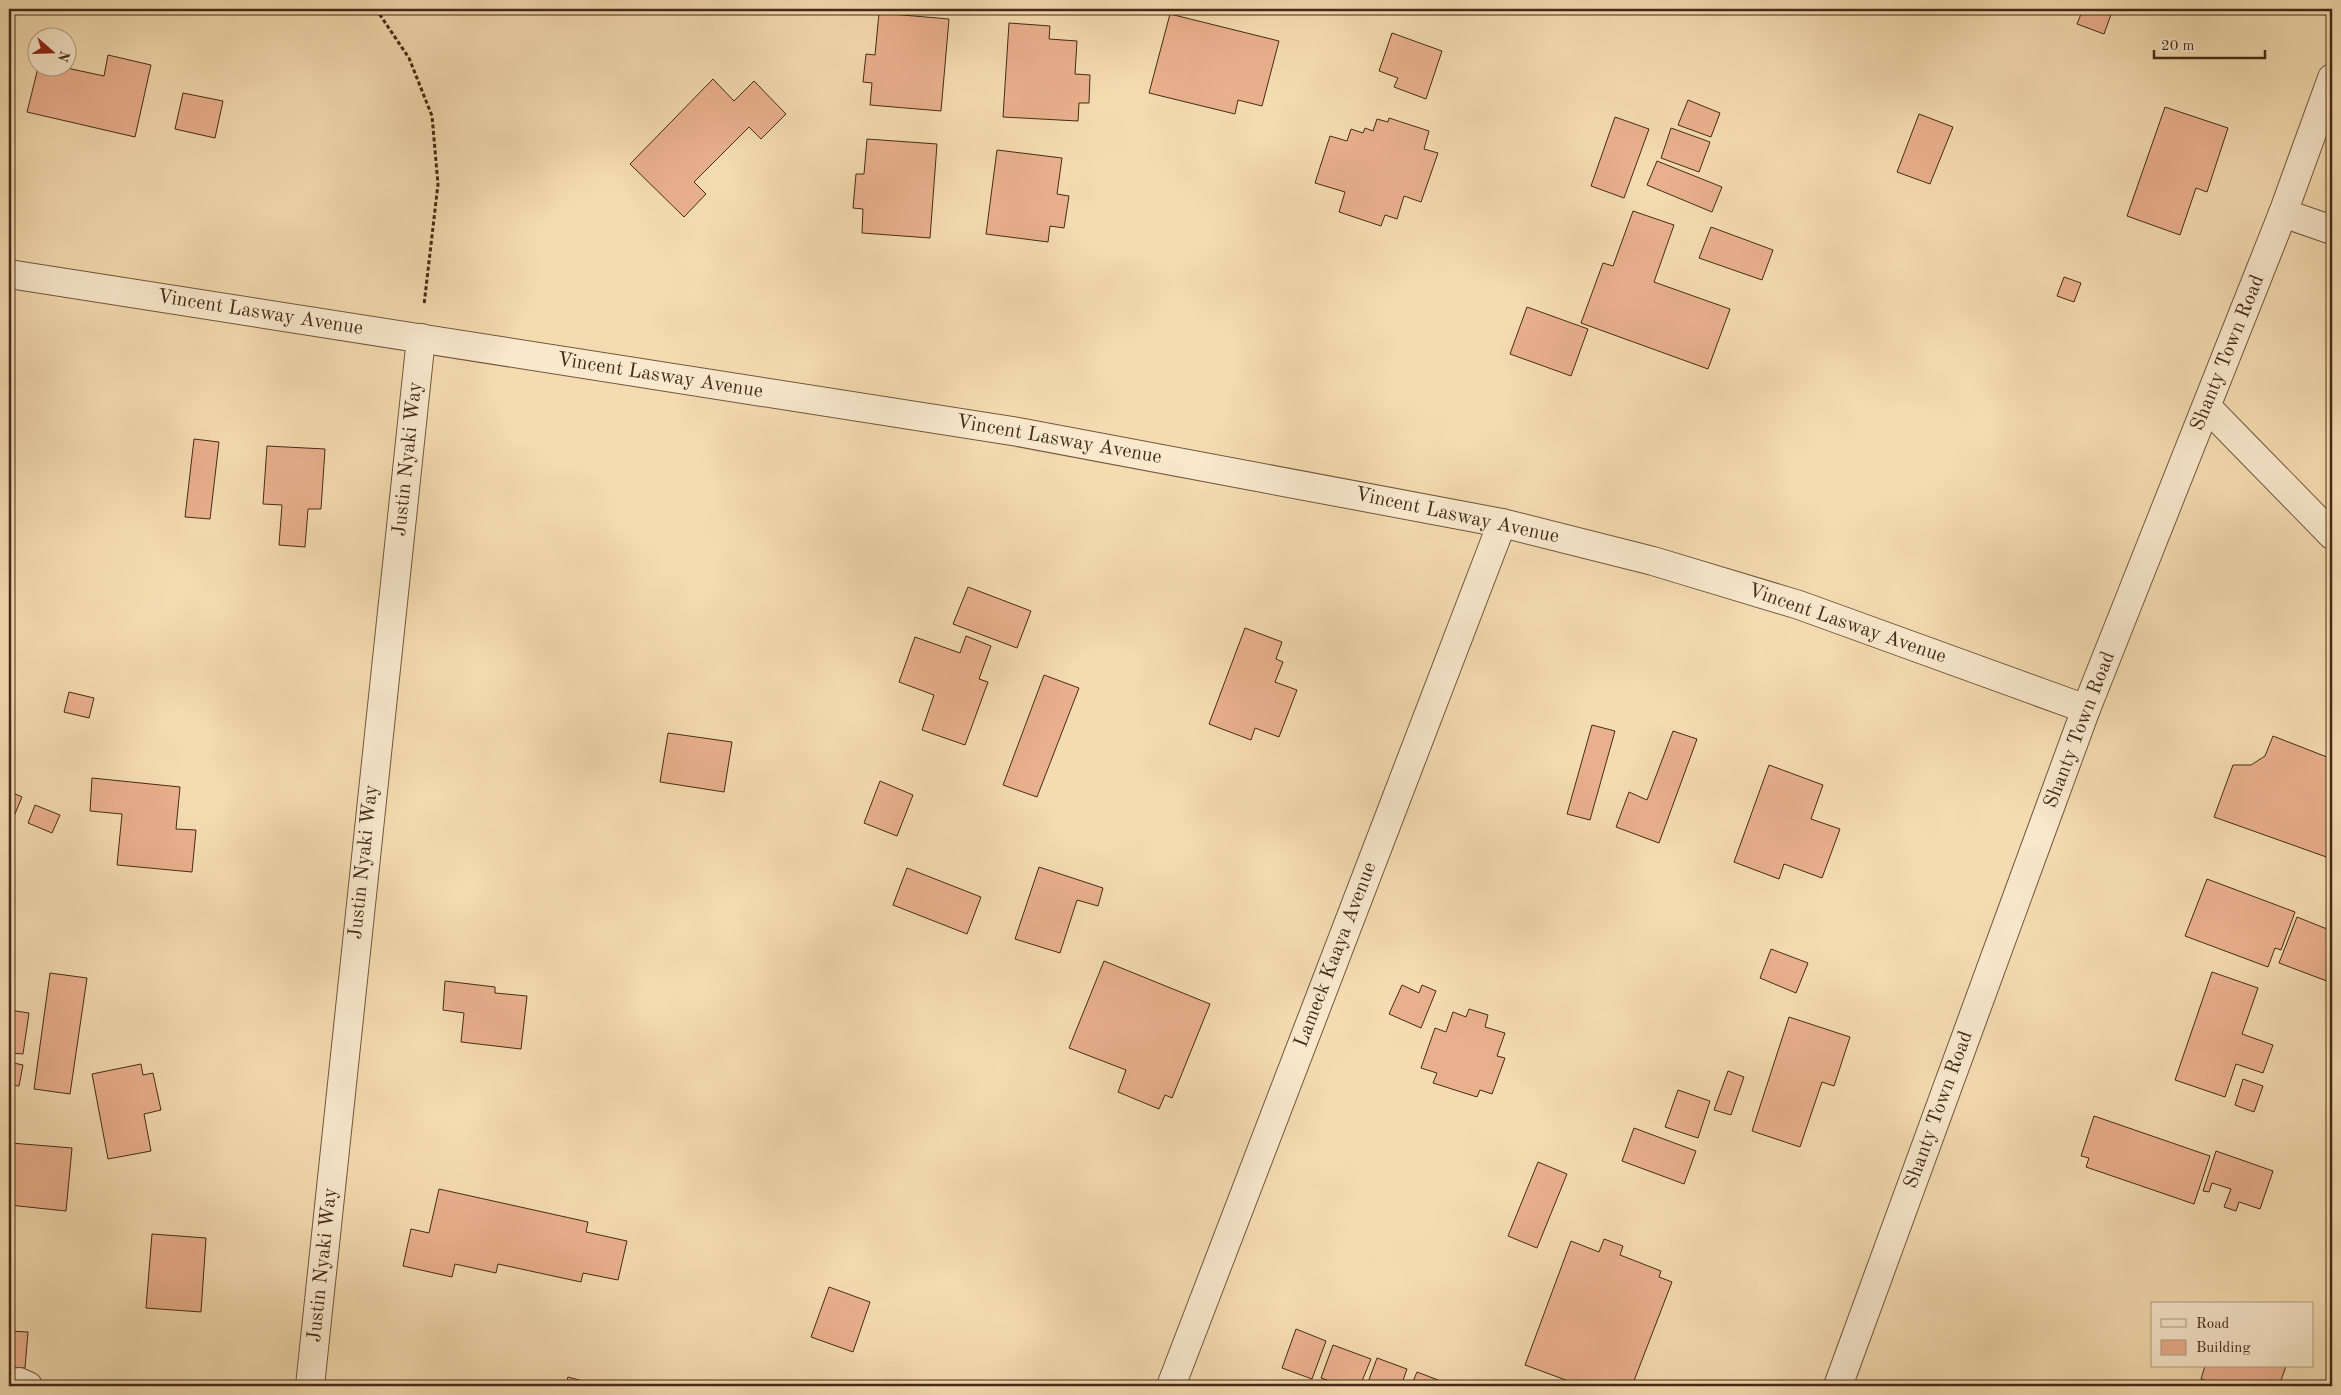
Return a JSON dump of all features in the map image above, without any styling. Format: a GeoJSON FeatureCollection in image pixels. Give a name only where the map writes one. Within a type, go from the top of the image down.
{"type":"FeatureCollection","features":[{"type":"Feature","properties":{"kind":"street","name":"Shanty Town Road"},"geometry":{"type":"LineString","coordinates":[[1838,1386],[2086,709],[2283,213],[2332,78]]}},
{"type":"Feature","properties":{"kind":"street"},"geometry":{"type":"LineString","coordinates":[[2283,213],[2332,230]]}},
{"type":"Feature","properties":{"kind":"street","name":"Vincent Lasway Avenue"},"geometry":{"type":"LineString","coordinates":[[9,274],[1018,432],[1502,523],[1653,561],[1799,605],[2086,709]]}},
{"type":"Feature","properties":{"kind":"street","name":"Justin Nyaki Way"},"geometry":{"type":"LineString","coordinates":[[310,1386],[421,338]]}},
{"type":"Feature","properties":{"kind":"street"},"geometry":{"type":"LineString","coordinates":[[2206,407],[2332,535]]}},
{"type":"Feature","properties":{"kind":"street","name":"Lameck Kaaya Avenue"},"geometry":{"type":"LineString","coordinates":[[1171,1386],[1502,523]]}},
{"type":"Feature","properties":{"kind":"path"},"geometry":{"type":"LineString","coordinates":[[376,9],[410,58],[432,116],[438,184],[421,338]]}},
{"type":"Feature","properties":{"kind":"building"},"geometry":{"type":"Polygon","coordinates":[[[2083,9],[2113,9],[2104,34],[2077,24],[2083,9]]]}},
{"type":"Feature","properties":{"kind":"building"},"geometry":{"type":"Polygon","coordinates":[[[2240,9],[2257,9],[2255,15],[2240,9]]]}},
{"type":"Feature","properties":{"kind":"building"},"geometry":{"type":"Polygon","coordinates":[[[879,13],[949,19],[941,111],[870,105],[872,83],[863,82],[866,54],[875,55],[879,13]]]}},
{"type":"Feature","properties":{"kind":"building"},"geometry":{"type":"Polygon","coordinates":[[[1170,14],[1279,41],[1262,106],[1238,100],[1235,114],[1149,93],[1170,14]]]}},
{"type":"Feature","properties":{"kind":"building"},"geometry":{"type":"Polygon","coordinates":[[[1009,23],[1050,26],[1049,39],[1077,41],[1075,74],[1090,75],[1089,103],[1079,103],[1078,121],[1003,117],[1009,23]]]}},
{"type":"Feature","properties":{"kind":"building"},"geometry":{"type":"Polygon","coordinates":[[[1392,33],[1442,51],[1426,99],[1394,87],[1398,78],[1379,71],[1392,33]]]}},
{"type":"Feature","properties":{"kind":"building"},"geometry":{"type":"Polygon","coordinates":[[[108,55],[151,65],[135,137],[27,112],[36,78],[78,78],[78,70],[104,76],[108,55]]]}},
{"type":"Feature","properties":{"kind":"building"},"geometry":{"type":"Polygon","coordinates":[[[713,79],[734,101],[754,81],[786,114],[761,139],[749,127],[694,182],[706,194],[684,217],[630,164],[713,79]]]}},
{"type":"Feature","properties":{"kind":"building"},"geometry":{"type":"Polygon","coordinates":[[[183,93],[223,101],[215,138],[175,129],[183,93]]]}},
{"type":"Feature","properties":{"kind":"building"},"geometry":{"type":"Polygon","coordinates":[[[1688,100],[1720,113],[1711,137],[1678,125],[1688,100]]]}},
{"type":"Feature","properties":{"kind":"building"},"geometry":{"type":"Polygon","coordinates":[[[2165,107],[2228,128],[2207,192],[2196,188],[2180,235],[2127,216],[2165,107]]]}},
{"type":"Feature","properties":{"kind":"building"},"geometry":{"type":"Polygon","coordinates":[[[1919,114],[1953,127],[1930,184],[1897,172],[1919,114]]]}},
{"type":"Feature","properties":{"kind":"building"},"geometry":{"type":"Polygon","coordinates":[[[1615,117],[1649,129],[1624,198],[1591,186],[1615,117]]]}},
{"type":"Feature","properties":{"kind":"building"},"geometry":{"type":"Polygon","coordinates":[[[1389,118],[1429,131],[1424,149],[1438,153],[1421,202],[1404,196],[1397,219],[1385,215],[1381,226],[1339,212],[1345,192],[1315,183],[1330,136],[1347,141],[1351,129],[1363,133],[1365,128],[1373,131],[1377,119],[1388,122],[1389,118]]]}},
{"type":"Feature","properties":{"kind":"building"},"geometry":{"type":"Polygon","coordinates":[[[1671,128],[1710,142],[1699,172],[1661,158],[1671,128]]]}},
{"type":"Feature","properties":{"kind":"building"},"geometry":{"type":"Polygon","coordinates":[[[867,139],[937,144],[930,238],[862,233],[863,209],[853,208],[856,174],[864,174],[867,139]]]}},
{"type":"Feature","properties":{"kind":"building"},"geometry":{"type":"Polygon","coordinates":[[[997,150],[1062,158],[1057,194],[1069,196],[1064,228],[1050,226],[1048,242],[986,234],[997,150]]]}},
{"type":"Feature","properties":{"kind":"building"},"geometry":{"type":"Polygon","coordinates":[[[1657,161],[1722,187],[1712,212],[1647,185],[1657,161]]]}},
{"type":"Feature","properties":{"kind":"building"},"geometry":{"type":"Polygon","coordinates":[[[1633,211],[1674,225],[1654,282],[1730,309],[1708,369],[1581,323],[1603,263],[1613,266],[1633,211]]]}},
{"type":"Feature","properties":{"kind":"building"},"geometry":{"type":"Polygon","coordinates":[[[1711,227],[1773,250],[1762,280],[1699,258],[1711,227]]]}},
{"type":"Feature","properties":{"kind":"building"},"geometry":{"type":"Polygon","coordinates":[[[2064,277],[2081,283],[2074,302],[2057,296],[2064,277]]]}},
{"type":"Feature","properties":{"kind":"building"},"geometry":{"type":"Polygon","coordinates":[[[1527,307],[1588,329],[1571,376],[1510,354],[1527,307]]]}},
{"type":"Feature","properties":{"kind":"building"},"geometry":{"type":"Polygon","coordinates":[[[194,439],[219,442],[210,519],[185,517],[194,439]]]}},
{"type":"Feature","properties":{"kind":"building"},"geometry":{"type":"Polygon","coordinates":[[[267,446],[325,449],[321,509],[308,509],[305,547],[279,545],[282,505],[263,504],[267,446]]]}},
{"type":"Feature","properties":{"kind":"building"},"geometry":{"type":"Polygon","coordinates":[[[968,587],[1031,611],[1017,648],[953,624],[968,587]]]}},
{"type":"Feature","properties":{"kind":"building"},"geometry":{"type":"Polygon","coordinates":[[[1245,628],[1282,642],[1276,659],[1283,662],[1275,682],[1297,690],[1279,737],[1255,728],[1251,740],[1209,724],[1245,628]]]}},
{"type":"Feature","properties":{"kind":"building"},"geometry":{"type":"Polygon","coordinates":[[[966,636],[991,646],[979,679],[988,682],[965,745],[922,730],[934,695],[899,682],[915,637],[960,653],[966,636]]]}},
{"type":"Feature","properties":{"kind":"building"},"geometry":{"type":"Polygon","coordinates":[[[1044,675],[1079,688],[1037,797],[1003,785],[1044,675]]]}},
{"type":"Feature","properties":{"kind":"building"},"geometry":{"type":"Polygon","coordinates":[[[69,692],[94,698],[89,718],[64,712],[69,692]]]}},
{"type":"Feature","properties":{"kind":"building"},"geometry":{"type":"Polygon","coordinates":[[[1592,725],[1615,731],[1590,820],[1567,814],[1592,725]]]}},
{"type":"Feature","properties":{"kind":"building"},"geometry":{"type":"Polygon","coordinates":[[[1673,731],[1697,739],[1659,843],[1616,827],[1629,792],[1647,800],[1673,731]]]}},
{"type":"Feature","properties":{"kind":"building"},"geometry":{"type":"Polygon","coordinates":[[[668,733],[732,742],[724,792],[660,782],[668,733]]]}},
{"type":"Feature","properties":{"kind":"building"},"geometry":{"type":"Polygon","coordinates":[[[2273,736],[2332,759],[2332,859],[2214,817],[2233,765],[2251,765],[2265,756],[2273,736]]]}},
{"type":"Feature","properties":{"kind":"building"},"geometry":{"type":"Polygon","coordinates":[[[1769,765],[1823,785],[1811,819],[1840,829],[1822,878],[1784,864],[1779,879],[1734,862],[1769,765]]]}},
{"type":"Feature","properties":{"kind":"building"},"geometry":{"type":"Polygon","coordinates":[[[92,778],[180,787],[176,829],[196,830],[192,872],[117,865],[122,814],[90,811],[92,778]]]}},
{"type":"Feature","properties":{"kind":"building"},"geometry":{"type":"Polygon","coordinates":[[[880,781],[913,795],[897,836],[864,823],[880,781]]]}},
{"type":"Feature","properties":{"kind":"building"},"geometry":{"type":"Polygon","coordinates":[[[9,791],[22,797],[12,821],[9,820],[9,791]]]}},
{"type":"Feature","properties":{"kind":"building"},"geometry":{"type":"Polygon","coordinates":[[[35,805],[60,815],[52,833],[28,823],[35,805]]]}},
{"type":"Feature","properties":{"kind":"building"},"geometry":{"type":"Polygon","coordinates":[[[1039,867],[1103,888],[1098,906],[1077,900],[1060,953],[1015,939],[1039,867]]]}},
{"type":"Feature","properties":{"kind":"building"},"geometry":{"type":"Polygon","coordinates":[[[907,868],[981,897],[967,934],[893,905],[907,868]]]}},
{"type":"Feature","properties":{"kind":"building"},"geometry":{"type":"Polygon","coordinates":[[[2207,879],[2295,912],[2281,950],[2275,948],[2268,967],[2185,936],[2207,879]]]}},
{"type":"Feature","properties":{"kind":"building"},"geometry":{"type":"Polygon","coordinates":[[[2297,917],[2332,931],[2332,983],[2279,963],[2297,917]]]}},
{"type":"Feature","properties":{"kind":"building"},"geometry":{"type":"Polygon","coordinates":[[[1771,949],[1808,963],[1796,993],[1760,978],[1771,949]]]}},
{"type":"Feature","properties":{"kind":"building"},"geometry":{"type":"Polygon","coordinates":[[[1104,961],[1210,1004],[1172,1098],[1165,1095],[1159,1109],[1118,1092],[1126,1070],[1069,1048],[1104,961]]]}},
{"type":"Feature","properties":{"kind":"building"},"geometry":{"type":"Polygon","coordinates":[[[2212,972],[2258,988],[2242,1034],[2273,1045],[2263,1073],[2236,1064],[2225,1097],[2175,1080],[2212,972]]]}},
{"type":"Feature","properties":{"kind":"building"},"geometry":{"type":"Polygon","coordinates":[[[50,973],[87,978],[70,1094],[34,1089],[50,973]]]}},
{"type":"Feature","properties":{"kind":"building"},"geometry":{"type":"Polygon","coordinates":[[[445,981],[495,987],[495,993],[527,996],[521,1049],[461,1042],[464,1013],[443,1010],[445,981]]]}},
{"type":"Feature","properties":{"kind":"building"},"geometry":{"type":"Polygon","coordinates":[[[1402,985],[1419,993],[1422,985],[1436,991],[1421,1028],[1389,1014],[1402,985]]]}},
{"type":"Feature","properties":{"kind":"building"},"geometry":{"type":"Polygon","coordinates":[[[1469,1009],[1488,1015],[1485,1027],[1505,1033],[1497,1056],[1505,1058],[1492,1094],[1480,1090],[1477,1097],[1433,1083],[1437,1073],[1421,1068],[1435,1028],[1446,1032],[1453,1012],[1466,1017],[1469,1009]]]}},
{"type":"Feature","properties":{"kind":"building"},"geometry":{"type":"Polygon","coordinates":[[[9,1010],[29,1013],[23,1054],[9,1053],[9,1010]]]}},
{"type":"Feature","properties":{"kind":"building"},"geometry":{"type":"Polygon","coordinates":[[[1789,1017],[1850,1037],[1834,1086],[1822,1082],[1800,1147],[1752,1131],[1789,1017]]]}},
{"type":"Feature","properties":{"kind":"building"},"geometry":{"type":"Polygon","coordinates":[[[9,1062],[23,1065],[19,1086],[9,1085],[9,1062]]]}},
{"type":"Feature","properties":{"kind":"building"},"geometry":{"type":"Polygon","coordinates":[[[141,1064],[143,1075],[153,1073],[161,1110],[144,1114],[151,1151],[108,1159],[92,1074],[141,1064]]]}},
{"type":"Feature","properties":{"kind":"building"},"geometry":{"type":"Polygon","coordinates":[[[1728,1071],[1744,1077],[1731,1115],[1714,1110],[1728,1071]]]}},
{"type":"Feature","properties":{"kind":"building"},"geometry":{"type":"Polygon","coordinates":[[[2243,1079],[2263,1086],[2254,1112],[2235,1105],[2243,1079]]]}},
{"type":"Feature","properties":{"kind":"building"},"geometry":{"type":"Polygon","coordinates":[[[1678,1090],[1710,1101],[1698,1138],[1665,1127],[1678,1090]]]}},
{"type":"Feature","properties":{"kind":"building"},"geometry":{"type":"Polygon","coordinates":[[[2094,1116],[2210,1156],[2194,1204],[2086,1167],[2089,1158],[2081,1156],[2094,1116]]]}},
{"type":"Feature","properties":{"kind":"building"},"geometry":{"type":"Polygon","coordinates":[[[1634,1128],[1696,1151],[1684,1184],[1622,1161],[1634,1128]]]}},
{"type":"Feature","properties":{"kind":"building"},"geometry":{"type":"Polygon","coordinates":[[[11,1143],[72,1148],[66,1211],[9,1205],[11,1143]]]}},
{"type":"Feature","properties":{"kind":"building"},"geometry":{"type":"Polygon","coordinates":[[[2216,1151],[2273,1171],[2260,1209],[2239,1202],[2236,1211],[2224,1207],[2231,1189],[2212,1183],[2209,1192],[2203,1191],[2216,1151]]]}},
{"type":"Feature","properties":{"kind":"building"},"geometry":{"type":"Polygon","coordinates":[[[1538,1162],[1567,1174],[1537,1248],[1508,1236],[1538,1162]]]}},
{"type":"Feature","properties":{"kind":"building"},"geometry":{"type":"Polygon","coordinates":[[[439,1189],[588,1222],[586,1232],[627,1241],[618,1280],[583,1273],[581,1282],[498,1264],[496,1273],[455,1264],[452,1277],[403,1266],[411,1229],[429,1233],[439,1189]]]}},
{"type":"Feature","properties":{"kind":"building"},"geometry":{"type":"Polygon","coordinates":[[[152,1234],[206,1238],[201,1312],[146,1308],[152,1234]]]}},
{"type":"Feature","properties":{"kind":"building"},"geometry":{"type":"Polygon","coordinates":[[[1604,1239],[1623,1246],[1620,1255],[1661,1271],[1659,1277],[1672,1282],[1632,1386],[1582,1386],[1525,1365],[1571,1241],[1599,1252],[1604,1239]]]}},
{"type":"Feature","properties":{"kind":"building"},"geometry":{"type":"Polygon","coordinates":[[[829,1287],[870,1302],[853,1352],[811,1337],[829,1287]]]}},
{"type":"Feature","properties":{"kind":"building"},"geometry":{"type":"Polygon","coordinates":[[[1296,1329],[1326,1341],[1312,1379],[1282,1368],[1296,1329]]]}},
{"type":"Feature","properties":{"kind":"building"},"geometry":{"type":"Polygon","coordinates":[[[9,1331],[28,1332],[25,1368],[9,1367],[9,1331]]]}},
{"type":"Feature","properties":{"kind":"building"},"geometry":{"type":"Polygon","coordinates":[[[1333,1345],[1371,1359],[1360,1386],[1344,1386],[1321,1378],[1333,1345]]]}},
{"type":"Feature","properties":{"kind":"building"},"geometry":{"type":"Polygon","coordinates":[[[1377,1358],[1407,1369],[1401,1386],[1367,1385],[1377,1358]]]}},
{"type":"Feature","properties":{"kind":"building"},"geometry":{"type":"Polygon","coordinates":[[[2204,1368],[2285,1368],[2279,1386],[2219,1386],[2201,1379],[2204,1368]]]}},
{"type":"Feature","properties":{"kind":"building"},"geometry":{"type":"Polygon","coordinates":[[[1417,1372],[1446,1383],[1444,1386],[1411,1386],[1417,1372]]]}},
{"type":"Feature","properties":{"kind":"building"},"geometry":{"type":"Polygon","coordinates":[[[568,1377],[601,1386],[565,1386],[568,1377]]]}}]}
